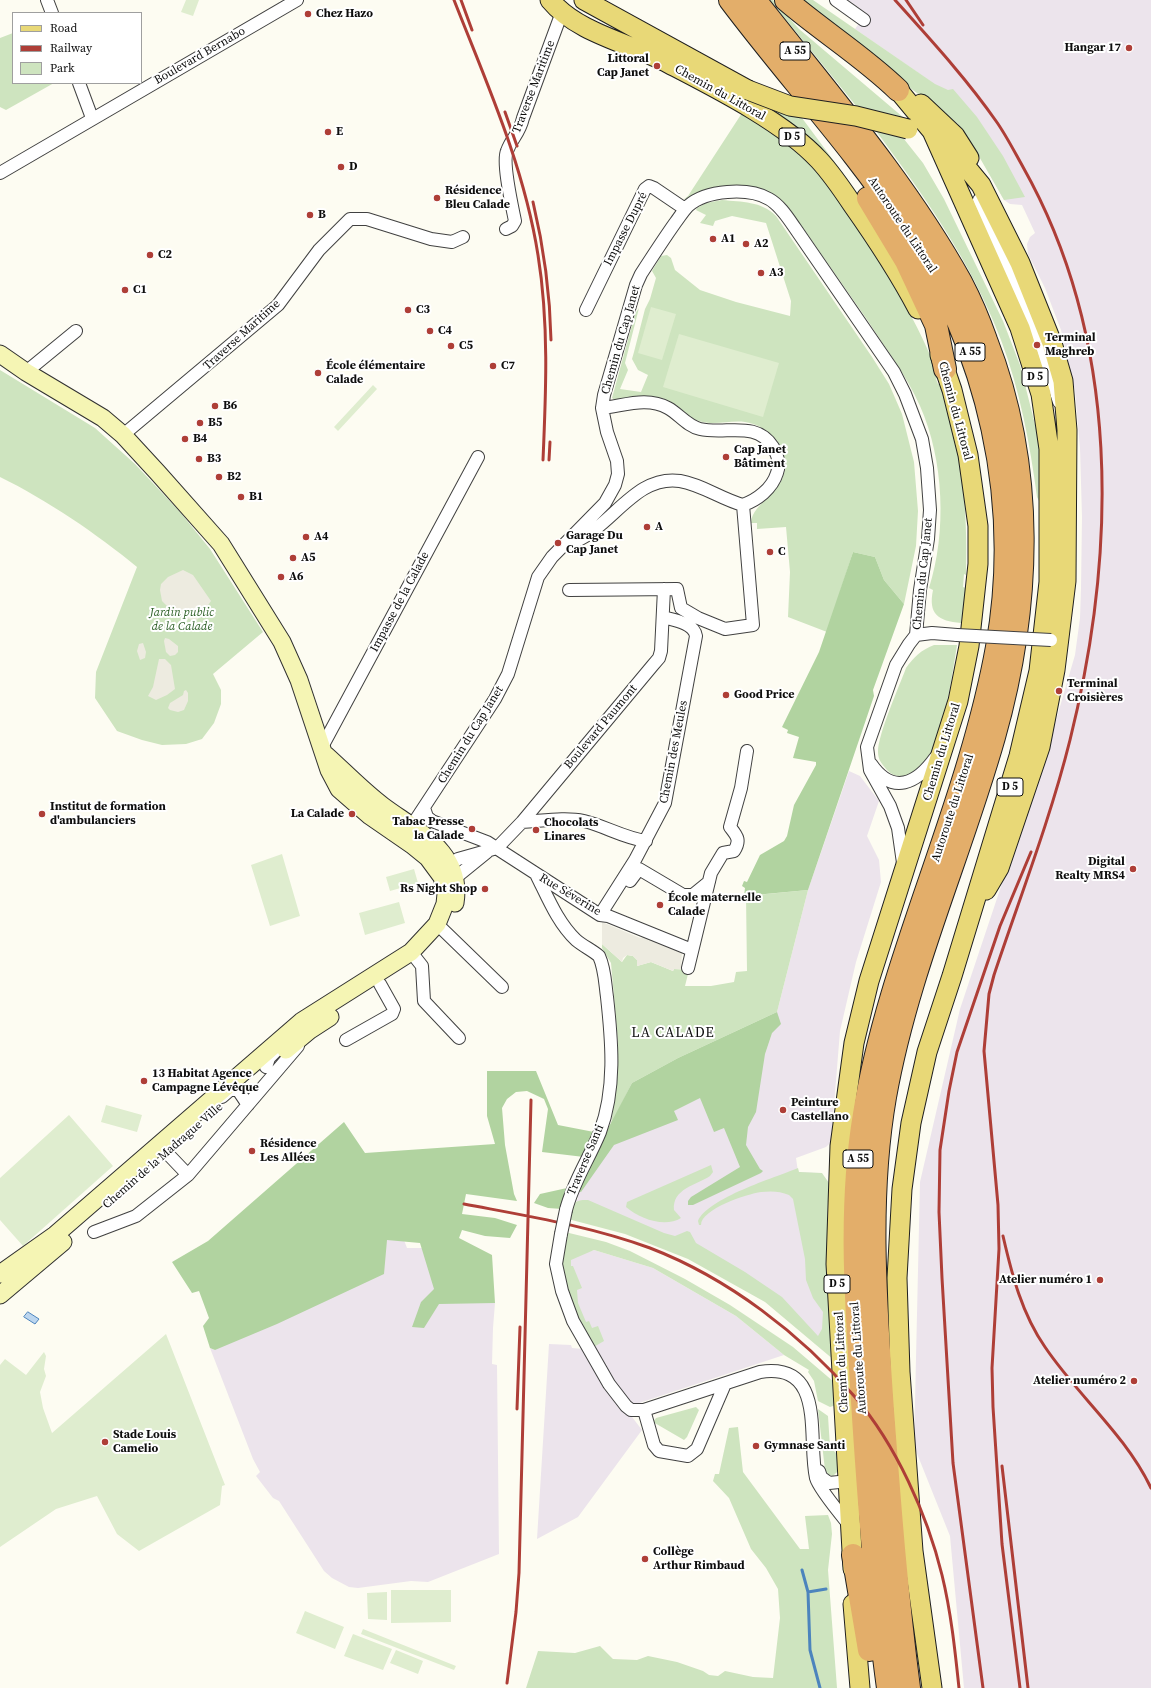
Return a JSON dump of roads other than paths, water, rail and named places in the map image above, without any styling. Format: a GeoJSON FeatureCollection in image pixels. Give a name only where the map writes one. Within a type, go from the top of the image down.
{"type":"FeatureCollection","features":[{"type":"Feature","properties":{"kind":"highway","name":"Autoroute du Littoral"},"geometry":{"type":"LineString","coordinates":[[730,0],[869,175],[906,228],[936,275],[952,308],[976,367],[989,408],[1002,483],[1006,524],[1002,613],[997,648],[980,724],[886,1012],[875,1055],[865,1107],[857,1162],[854,1210],[856,1315],[871,1537],[888,1688]]}},
{"type":"Feature","properties":{"kind":"highway","name":"Autoroute du Littoral"},"geometry":{"type":"LineString","coordinates":[[754,0],[868,143],[916,210],[962,285],[996,367],[1012,424],[1022,487],[1024,521],[1023,572],[1013,649],[1002,705],[984,770],[904,1014],[886,1094],[877,1168],[874,1239],[877,1323],[894,1559],[909,1688]]}},
{"type":"Feature","properties":{"kind":"highway"},"geometry":{"type":"LineString","coordinates":[[786,0],[815,25],[885,77],[898,90]]}},
{"type":"Feature","properties":{"kind":"highway"},"geometry":{"type":"LineString","coordinates":[[824,119],[847,165],[888,230],[921,292],[936,325],[945,369]]}},
{"type":"Feature","properties":{"kind":"highway"},"geometry":{"type":"LineString","coordinates":[[853,1555],[874,1688]]}},
{"type":"Feature","properties":{"kind":"main road","name":"Chemin du Littoral"},"geometry":{"type":"LineString","coordinates":[[584,0],[748,90],[790,106],[856,116],[899,126],[916,133],[939,146],[944,146],[953,152],[981,185]]}},
{"type":"Feature","properties":{"kind":"main road","name":"Chemin du Littoral"},"geometry":{"type":"LineString","coordinates":[[556,6],[582,25],[664,61],[757,112],[792,137],[819,160],[859,213],[908,290],[937,347],[963,431],[968,455],[978,526],[978,564],[969,646],[958,701],[869,981],[854,1043],[840,1146],[836,1264],[852,1529],[854,1634],[860,1688]]}},
{"type":"Feature","properties":{"kind":"main road"},"geometry":{"type":"LineString","coordinates":[[898,90],[927,125],[939,146]]}},
{"type":"Feature","properties":{"kind":"main road"},"geometry":{"type":"LineString","coordinates":[[898,90],[919,102],[955,136],[981,179],[981,185],[1020,263],[1052,344],[1063,381],[1067,430],[1066,582],[1055,640],[1053,682],[1040,747],[999,868],[970,919],[927,1052],[919,1084],[905,1162],[899,1232],[898,1322],[913,1551],[932,1688]]}},
{"type":"Feature","properties":{"kind":"main road","name":"D 5"},"geometry":{"type":"LineString","coordinates":[[939,146],[1020,328],[1041,394],[1049,450],[1049,582],[1039,671],[1019,756],[970,919]]}},
{"type":"Feature","properties":{"kind":"street"},"geometry":{"type":"LineString","coordinates":[[47,0],[52,12]]}},
{"type":"Feature","properties":{"kind":"street","name":"Boulevard Bernabo"},"geometry":{"type":"LineString","coordinates":[[0,173],[92,118],[297,0]]}},
{"type":"Feature","properties":{"kind":"street"},"geometry":{"type":"LineString","coordinates":[[836,0],[864,20]]}},
{"type":"Feature","properties":{"kind":"street","name":"Traverse Maritime"},"geometry":{"type":"LineString","coordinates":[[506,229],[512,226],[515,221],[505,163],[506,151],[520,131],[556,6]]}},
{"type":"Feature","properties":{"kind":"street"},"geometry":{"type":"LineString","coordinates":[[79,84],[92,118]]}},
{"type":"Feature","properties":{"kind":"street"},"geometry":{"type":"LineString","coordinates":[[939,146],[964,172],[983,208],[1041,345],[1067,430]]}},
{"type":"Feature","properties":{"kind":"street","name":"Impasse Dupré"},"geometry":{"type":"LineString","coordinates":[[586,310],[645,189],[649,186],[654,188],[685,209]]}},
{"type":"Feature","properties":{"kind":"street","name":"Chemin du Cap Janet"},"geometry":{"type":"LineString","coordinates":[[408,832],[495,699],[508,674],[538,577],[552,557],[605,503],[615,485],[618,474],[617,461],[607,432],[602,408],[604,395],[636,284],[659,245],[685,209],[703,197],[722,192],[756,195],[774,202],[796,228],[894,372],[905,394],[922,441],[928,468],[930,510],[928,539],[920,590],[916,635],[905,649],[896,665],[867,747],[867,758]]}},
{"type":"Feature","properties":{"kind":"street","name":"Traverse Maritime"},"geometry":{"type":"LineString","coordinates":[[123,435],[278,305],[319,250],[350,219],[366,219],[431,239],[452,242],[463,237]]}},
{"type":"Feature","properties":{"kind":"street"},"geometry":{"type":"LineString","coordinates":[[26,372],[76,331]]}},
{"type":"Feature","properties":{"kind":"street"},"geometry":{"type":"LineString","coordinates":[[0,354],[26,372],[103,418],[123,435],[221,544],[282,642],[299,680],[324,751],[383,806],[408,832],[434,844],[449,873]]}},
{"type":"Feature","properties":{"kind":"street"},"geometry":{"type":"LineString","coordinates":[[565,545],[579,541],[593,533],[640,490],[660,482],[669,480],[700,486],[743,505],[752,502],[764,492],[776,476],[778,469],[777,455],[774,449],[765,438],[749,430],[708,430],[696,428],[667,408],[654,403],[638,402],[602,408]]}},
{"type":"Feature","properties":{"kind":"street","name":"Impasse de la Calade"},"geometry":{"type":"LineString","coordinates":[[324,751],[478,457]]}},
{"type":"Feature","properties":{"kind":"street"},"geometry":{"type":"LineString","coordinates":[[569,590],[677,589],[681,608],[698,618],[724,629],[753,625],[743,505]]}},
{"type":"Feature","properties":{"kind":"street","name":"Boulevard Paumont"},"geometry":{"type":"LineString","coordinates":[[449,873],[492,850],[522,822],[659,658],[664,589]]}},
{"type":"Feature","properties":{"kind":"street","name":"Chemin des Meules"},"geometry":{"type":"LineString","coordinates":[[604,916],[665,803],[696,636],[695,631],[689,626],[663,617]]}},
{"type":"Feature","properties":{"kind":"street"},"geometry":{"type":"LineString","coordinates":[[916,635],[932,633],[1055,640]]}},
{"type":"Feature","properties":{"kind":"street"},"geometry":{"type":"LineString","coordinates":[[867,758],[877,772],[888,780],[908,782],[924,772],[945,744]]}},
{"type":"Feature","properties":{"kind":"street"},"geometry":{"type":"LineString","coordinates":[[688,968],[712,874],[723,853],[734,851],[739,844],[739,839],[730,827],[741,788],[747,751]]}},
{"type":"Feature","properties":{"kind":"street"},"geometry":{"type":"LineString","coordinates":[[867,758],[870,770],[890,806],[898,828],[903,864],[899,886]]}},
{"type":"Feature","properties":{"kind":"street"},"geometry":{"type":"LineString","coordinates":[[424,808],[427,817],[432,821],[487,842],[492,850]]}},
{"type":"Feature","properties":{"kind":"street"},"geometry":{"type":"LineString","coordinates":[[522,822],[582,820],[600,825],[628,838],[646,840]]}},
{"type":"Feature","properties":{"kind":"street","name":"Rue Séverine"},"geometry":{"type":"LineString","coordinates":[[492,850],[604,916],[692,950]]}},
{"type":"Feature","properties":{"kind":"street"},"geometry":{"type":"LineString","coordinates":[[604,916],[639,869],[683,895],[693,894],[709,882]]}},
{"type":"Feature","properties":{"kind":"street","name":"Chemin de la Madrague Ville"},"geometry":{"type":"LineString","coordinates":[[0,1274],[55,1235],[196,1113],[296,1034],[380,984],[414,957],[454,910],[456,897],[449,873]]}},
{"type":"Feature","properties":{"kind":"street","name":"Traverse Santi"},"geometry":{"type":"LineString","coordinates":[[537,876],[556,913],[569,932],[577,941],[599,956],[604,970],[610,1023],[612,1069],[604,1116],[600,1132],[573,1187],[566,1210],[556,1256],[557,1272],[562,1291],[580,1334],[609,1384],[626,1406],[631,1410],[644,1410]]}},
{"type":"Feature","properties":{"kind":"street"},"geometry":{"type":"LineString","coordinates":[[441,927],[502,987]]}},
{"type":"Feature","properties":{"kind":"street"},"geometry":{"type":"LineString","coordinates":[[414,957],[422,966],[424,1001],[459,1038]]}},
{"type":"Feature","properties":{"kind":"street","name":"Chemin de la Madrague Ville"},"geometry":{"type":"LineString","coordinates":[[0,1295],[266,1067],[296,1034],[302,1021],[414,957]]}},
{"type":"Feature","properties":{"kind":"street"},"geometry":{"type":"LineString","coordinates":[[346,1040],[392,1014],[394,1009],[380,984]]}},
{"type":"Feature","properties":{"kind":"street"},"geometry":{"type":"LineString","coordinates":[[94,1232],[136,1216],[188,1175],[297,1048],[296,1034]]}},
{"type":"Feature","properties":{"kind":"street"},"geometry":{"type":"LineString","coordinates":[[188,1175],[166,1154],[170,1143],[185,1130],[196,1113],[211,1106],[230,1090],[238,1090],[248,1105]]}},
{"type":"Feature","properties":{"kind":"street"},"geometry":{"type":"LineString","coordinates":[[725,1384],[697,1449],[688,1456],[659,1451],[654,1446],[644,1410],[760,1372],[772,1370],[787,1372],[796,1379],[810,1400],[814,1460],[818,1484],[852,1529]]}},
{"type":"Feature","properties":{"kind":"street"},"geometry":{"type":"LineString","coordinates":[[814,1460],[825,1481],[829,1483],[848,1481]]}},
{"type":"Feature","properties":{"kind":"water"},"geometry":{"type":"Polygon","coordinates":[[[28,1312],[39,1319],[35,1324],[24,1317],[28,1312]]]}},
{"type":"Feature","properties":{"kind":"waterway"},"geometry":{"type":"LineString","coordinates":[[802,1570],[808,1592],[810,1650],[820,1688]]}},
{"type":"Feature","properties":{"kind":"waterway"},"geometry":{"type":"LineString","coordinates":[[808,1592],[826,1589]]}},
{"type":"Feature","properties":{"kind":"railway"},"geometry":{"type":"LineString","coordinates":[[454,0],[514,157],[532,222],[538,255],[544,306],[546,383],[543,460]]}},
{"type":"Feature","properties":{"kind":"railway"},"geometry":{"type":"LineString","coordinates":[[461,0],[472,30]]}},
{"type":"Feature","properties":{"kind":"railway"},"geometry":{"type":"LineString","coordinates":[[895,0],[960,74],[1000,126],[1023,167],[1055,234],[1078,303],[1093,375],[1101,448],[1102,522],[1096,595],[1085,668],[1070,740],[1062,770],[994,975],[989,994],[984,1051],[998,1205],[999,1249],[992,1368],[993,1407],[1002,1544],[1020,1688]]}},
{"type":"Feature","properties":{"kind":"railway"},"geometry":{"type":"LineString","coordinates":[[906,0],[923,25]]}},
{"type":"Feature","properties":{"kind":"railway"},"geometry":{"type":"LineString","coordinates":[[505,112],[517,146]]}},
{"type":"Feature","properties":{"kind":"railway"},"geometry":{"type":"LineString","coordinates":[[533,202],[546,271],[551,340]]}},
{"type":"Feature","properties":{"kind":"railway"},"geometry":{"type":"LineString","coordinates":[[549,460],[550,442]]}},
{"type":"Feature","properties":{"kind":"railway"},"geometry":{"type":"LineString","coordinates":[[983,1688],[953,1463],[939,1212],[940,1150],[949,1091],[957,1052],[1000,926],[1031,852]]}},
{"type":"Feature","properties":{"kind":"railway"},"geometry":{"type":"LineString","coordinates":[[507,1683],[516,1612],[519,1573],[531,1100]]}},
{"type":"Feature","properties":{"kind":"railway"},"geometry":{"type":"LineString","coordinates":[[464,1204],[535,1217],[581,1228],[627,1240],[679,1260],[707,1275],[762,1310],[811,1351],[855,1397],[870,1416],[897,1458],[919,1505],[936,1552],[942,1575],[948,1603],[959,1688]]}},
{"type":"Feature","properties":{"kind":"railway"},"geometry":{"type":"LineString","coordinates":[[1003,1236],[1019,1294],[1037,1334],[1058,1365],[1128,1450],[1151,1488]]}},
{"type":"Feature","properties":{"kind":"railway"},"geometry":{"type":"LineString","coordinates":[[517,1409],[520,1327]]}},
{"type":"Feature","properties":{"kind":"railway"},"geometry":{"type":"LineString","coordinates":[[1002,1466],[1028,1688]]}},
{"type":"Feature","properties":{"kind":"place","name":"Chez Hazo"},"geometry":{"type":"Point","coordinates":[308,14]}},
{"type":"Feature","properties":{"kind":"place","name":"Hangar 17"},"geometry":{"type":"Point","coordinates":[1129,48]}},
{"type":"Feature","properties":{"kind":"place","name":"Littoral Cap Janet"},"geometry":{"type":"Point","coordinates":[657,66]}},
{"type":"Feature","properties":{"kind":"place","name":"E"},"geometry":{"type":"Point","coordinates":[328,132]}},
{"type":"Feature","properties":{"kind":"place","name":"D"},"geometry":{"type":"Point","coordinates":[341,167]}},
{"type":"Feature","properties":{"kind":"place","name":"Résidence Bleu Calade"},"geometry":{"type":"Point","coordinates":[437,198]}},
{"type":"Feature","properties":{"kind":"place","name":"B"},"geometry":{"type":"Point","coordinates":[310,215]}},
{"type":"Feature","properties":{"kind":"place","name":"A1"},"geometry":{"type":"Point","coordinates":[713,239]}},
{"type":"Feature","properties":{"kind":"place","name":"A2"},"geometry":{"type":"Point","coordinates":[746,244]}},
{"type":"Feature","properties":{"kind":"place","name":"C2"},"geometry":{"type":"Point","coordinates":[150,255]}},
{"type":"Feature","properties":{"kind":"place","name":"A3"},"geometry":{"type":"Point","coordinates":[761,273]}},
{"type":"Feature","properties":{"kind":"place","name":"C1"},"geometry":{"type":"Point","coordinates":[125,290]}},
{"type":"Feature","properties":{"kind":"place","name":"C3"},"geometry":{"type":"Point","coordinates":[408,310]}},
{"type":"Feature","properties":{"kind":"place","name":"C4"},"geometry":{"type":"Point","coordinates":[430,331]}},
{"type":"Feature","properties":{"kind":"place","name":"Terminal Maghreb"},"geometry":{"type":"Point","coordinates":[1037,345]}},
{"type":"Feature","properties":{"kind":"place","name":"C5"},"geometry":{"type":"Point","coordinates":[451,346]}},
{"type":"Feature","properties":{"kind":"place","name":"C7"},"geometry":{"type":"Point","coordinates":[493,366]}},
{"type":"Feature","properties":{"kind":"place","name":"École élémentaire Calade"},"geometry":{"type":"Point","coordinates":[318,373]}},
{"type":"Feature","properties":{"kind":"place","name":"B6"},"geometry":{"type":"Point","coordinates":[215,406]}},
{"type":"Feature","properties":{"kind":"place","name":"B5"},"geometry":{"type":"Point","coordinates":[200,423]}},
{"type":"Feature","properties":{"kind":"place","name":"B4"},"geometry":{"type":"Point","coordinates":[185,439]}},
{"type":"Feature","properties":{"kind":"place","name":"Cap Janet Bâtiment"},"geometry":{"type":"Point","coordinates":[726,457]}},
{"type":"Feature","properties":{"kind":"place","name":"B3"},"geometry":{"type":"Point","coordinates":[199,459]}},
{"type":"Feature","properties":{"kind":"place","name":"B2"},"geometry":{"type":"Point","coordinates":[219,477]}},
{"type":"Feature","properties":{"kind":"place","name":"B1"},"geometry":{"type":"Point","coordinates":[241,497]}},
{"type":"Feature","properties":{"kind":"place","name":"A"},"geometry":{"type":"Point","coordinates":[647,527]}},
{"type":"Feature","properties":{"kind":"place","name":"A4"},"geometry":{"type":"Point","coordinates":[306,537]}},
{"type":"Feature","properties":{"kind":"place","name":"Garage Du Cap Janet"},"geometry":{"type":"Point","coordinates":[558,543]}},
{"type":"Feature","properties":{"kind":"place","name":"C"},"geometry":{"type":"Point","coordinates":[770,552]}},
{"type":"Feature","properties":{"kind":"place","name":"A5"},"geometry":{"type":"Point","coordinates":[293,558]}},
{"type":"Feature","properties":{"kind":"place","name":"A6"},"geometry":{"type":"Point","coordinates":[281,577]}},
{"type":"Feature","properties":{"kind":"place","name":"Terminal Croisières"},"geometry":{"type":"Point","coordinates":[1059,691]}},
{"type":"Feature","properties":{"kind":"place","name":"Good Price"},"geometry":{"type":"Point","coordinates":[726,695]}},
{"type":"Feature","properties":{"kind":"place","name":"Institut de formation d'ambulanciers"},"geometry":{"type":"Point","coordinates":[42,814]}},
{"type":"Feature","properties":{"kind":"place","name":"La Calade"},"geometry":{"type":"Point","coordinates":[352,814]}},
{"type":"Feature","properties":{"kind":"place","name":"Tabac Presse la Calade"},"geometry":{"type":"Point","coordinates":[472,829]}},
{"type":"Feature","properties":{"kind":"place","name":"Chocolats Linares"},"geometry":{"type":"Point","coordinates":[536,830]}},
{"type":"Feature","properties":{"kind":"place","name":"Digital Realty MRS4"},"geometry":{"type":"Point","coordinates":[1133,869]}},
{"type":"Feature","properties":{"kind":"place","name":"Rs Night Shop"},"geometry":{"type":"Point","coordinates":[485,889]}},
{"type":"Feature","properties":{"kind":"place","name":"École maternelle Calade"},"geometry":{"type":"Point","coordinates":[660,905]}},
{"type":"Feature","properties":{"kind":"place","name":"13 Habitat Agence Campagne Lévêque"},"geometry":{"type":"Point","coordinates":[144,1081]}},
{"type":"Feature","properties":{"kind":"place","name":"Peinture Castellano"},"geometry":{"type":"Point","coordinates":[783,1110]}},
{"type":"Feature","properties":{"kind":"place","name":"Résidence Les Allées"},"geometry":{"type":"Point","coordinates":[252,1151]}},
{"type":"Feature","properties":{"kind":"place","name":"Atelier numéro 1"},"geometry":{"type":"Point","coordinates":[1100,1280]}},
{"type":"Feature","properties":{"kind":"place","name":"Atelier numéro 2"},"geometry":{"type":"Point","coordinates":[1134,1381]}},
{"type":"Feature","properties":{"kind":"place","name":"Stade Louis Camelio"},"geometry":{"type":"Point","coordinates":[105,1442]}},
{"type":"Feature","properties":{"kind":"place","name":"Gymnase Santi"},"geometry":{"type":"Point","coordinates":[756,1446]}},
{"type":"Feature","properties":{"kind":"place","name":"Collège Arthur Rimbaud"},"geometry":{"type":"Point","coordinates":[645,1559]}},
{"type":"Feature","properties":{"kind":"district","name":"LA CALADE"},"geometry":{"type":"Point","coordinates":[673,1033]}},
{"type":"Feature","properties":{"kind":"park label","name":"Jardin public de la Calade"},"geometry":{"type":"Point","coordinates":[182,620]}}]}
